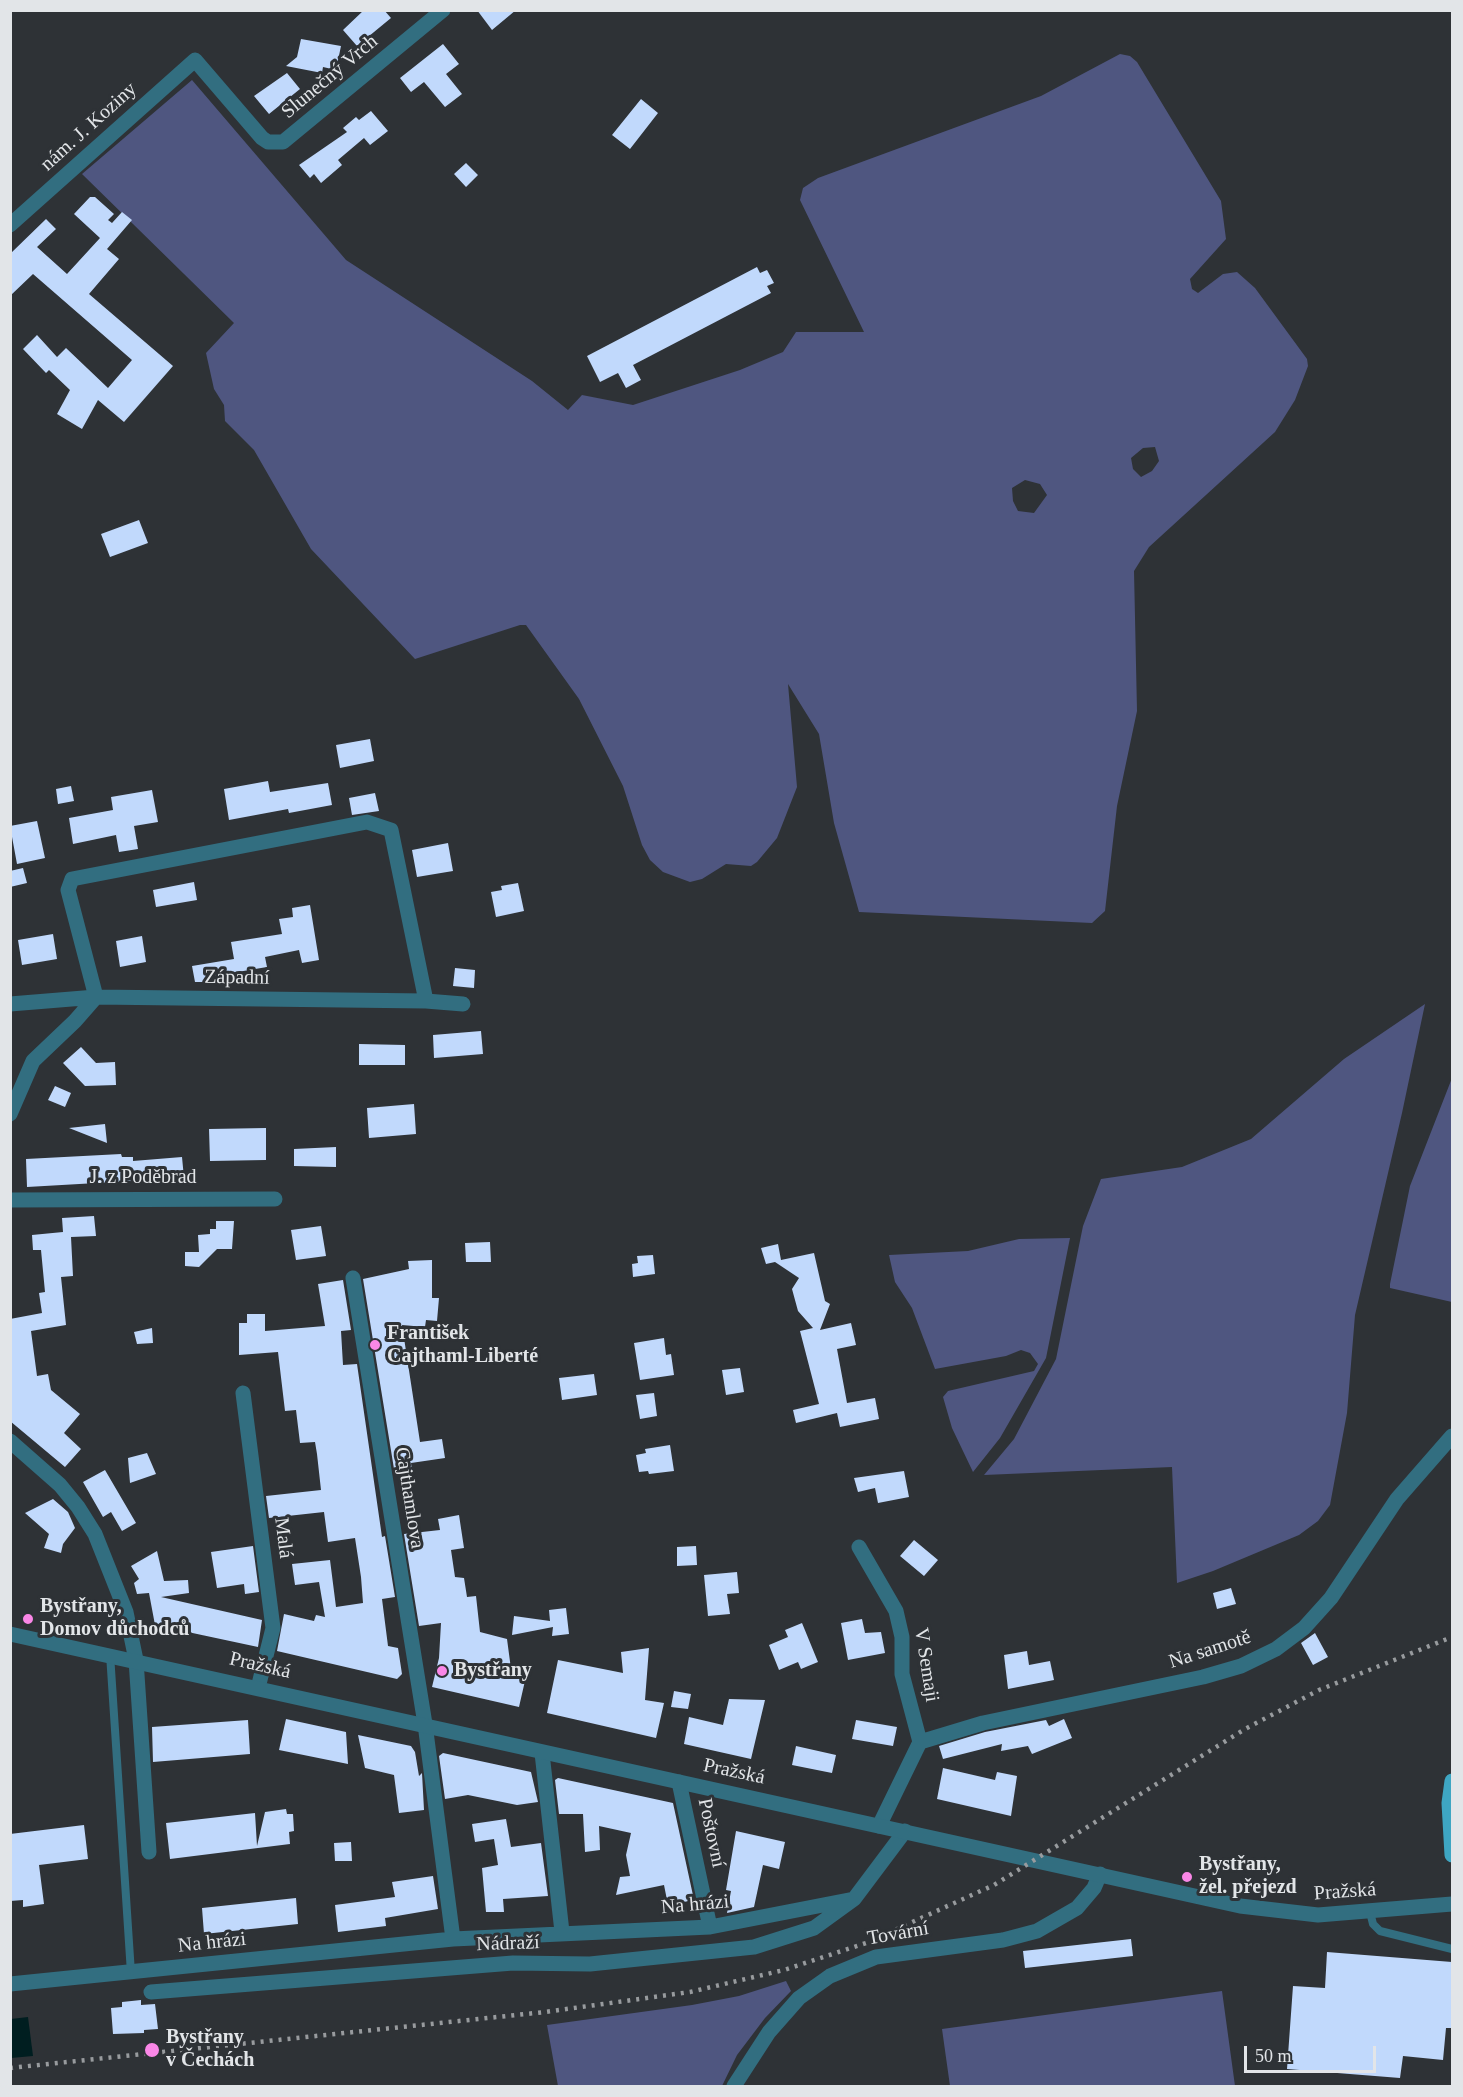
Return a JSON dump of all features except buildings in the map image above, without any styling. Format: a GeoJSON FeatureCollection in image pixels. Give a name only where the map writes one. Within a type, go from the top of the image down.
{"type":"FeatureCollection","features":[{"type":"Feature","properties":{"kind":"main road"},"geometry":{"type":"LineString","coordinates":[[1452,1781],[1449,1803],[1452,1855]]}},
{"type":"Feature","properties":{"kind":"street","name":"Slunečný Vrch"},"geometry":{"type":"LineString","coordinates":[[195,60],[268,142],[283,142],[443,10]]}},
{"type":"Feature","properties":{"kind":"street","name":"nám. J. Koziny"},"geometry":{"type":"LineString","coordinates":[[10,225],[195,60]]}},
{"type":"Feature","properties":{"kind":"street"},"geometry":{"type":"LineString","coordinates":[[10,1114],[33,1061],[75,1021],[96,997],[68,890],[72,879],[367,822],[391,830],[426,1001]]}},
{"type":"Feature","properties":{"kind":"street","name":"Západní"},"geometry":{"type":"LineString","coordinates":[[10,1004],[96,997],[426,1001],[463,1004]]}},
{"type":"Feature","properties":{"kind":"street","name":"J. z Poděbrad"},"geometry":{"type":"LineString","coordinates":[[10,1200],[275,1198]]}},
{"type":"Feature","properties":{"kind":"street","name":"Cajthamlova"},"geometry":{"type":"LineString","coordinates":[[353,1278],[424,1724]]}},
{"type":"Feature","properties":{"kind":"street","name":"Malá"},"geometry":{"type":"LineString","coordinates":[[243,1393],[273,1628],[258,1688]]}},
{"type":"Feature","properties":{"kind":"street","name":"Na samotě"},"geometry":{"type":"LineString","coordinates":[[920,1742],[983,1723],[1203,1677],[1241,1666],[1276,1648],[1304,1628],[1331,1598],[1397,1499],[1452,1436]]}},
{"type":"Feature","properties":{"kind":"street"},"geometry":{"type":"LineString","coordinates":[[10,1441],[60,1485],[95,1534],[126,1612],[136,1660],[149,1852]]}},
{"type":"Feature","properties":{"kind":"street","name":"V Semaji"},"geometry":{"type":"LineString","coordinates":[[858,1547],[896,1611],[902,1637],[902,1674],[920,1742]]}},
{"type":"Feature","properties":{"kind":"street","name":"Pražská"},"geometry":{"type":"LineString","coordinates":[[10,1634],[110,1654],[424,1724],[542,1753],[1272,1912],[1312,1915],[1452,1904]]}},
{"type":"Feature","properties":{"kind":"street"},"geometry":{"type":"LineString","coordinates":[[424,1724],[453,1939]]}},
{"type":"Feature","properties":{"kind":"street"},"geometry":{"type":"LineString","coordinates":[[879,1826],[920,1742]]}},
{"type":"Feature","properties":{"kind":"street"},"geometry":{"type":"LineString","coordinates":[[542,1753],[562,1932]]}},
{"type":"Feature","properties":{"kind":"street","name":"Poštovní"},"geometry":{"type":"LineString","coordinates":[[679,1782],[710,1927]]}},
{"type":"Feature","properties":{"kind":"street"},"geometry":{"type":"LineString","coordinates":[[854,1899],[905,1831]]}},
{"type":"Feature","properties":{"kind":"street","name":"Tovární"},"geometry":{"type":"LineString","coordinates":[[734,2086],[753,2053],[774,2026],[800,1998],[830,1976],[876,1957],[1003,1940],[1037,1931],[1077,1908],[1094,1888],[1100,1874]]}},
{"type":"Feature","properties":{"kind":"street","name":"Na hrázi"},"geometry":{"type":"LineString","coordinates":[[10,1984],[453,1939],[562,1932],[710,1927],[854,1899]]}},
{"type":"Feature","properties":{"kind":"street","name":"Nádraží"},"geometry":{"type":"LineString","coordinates":[[151,1992],[513,1963],[590,1964],[754,1947],[814,1928],[854,1899]]}},
{"type":"Feature","properties":{"kind":"lane"},"geometry":{"type":"LineString","coordinates":[[110,1654],[131,1973]]}},
{"type":"Feature","properties":{"kind":"lane"},"geometry":{"type":"LineString","coordinates":[[1370,1912],[1373,1924],[1380,1931],[1452,1949]]}},
{"type":"Feature","properties":{"kind":"shaded area"},"geometry":{"type":"Polygon","coordinates":[[[1120,54],[1130,56],[1137,62],[1221,201],[1226,239],[1190,279],[1192,289],[1198,293],[1223,274],[1237,272],[1255,288],[1307,359],[1308,366],[1295,400],[1275,432],[1149,547],[1134,571],[1137,711],[1117,806],[1105,911],[1092,923],[859,912],[834,823],[819,734],[788,684],[797,787],[777,838],[751,866],[726,864],[702,879],[690,882],[663,872],[650,860],[642,845],[623,786],[579,699],[526,625],[415,659],[311,549],[254,450],[225,421],[224,405],[214,389],[206,353],[234,323],[82,174],[192,80],[346,260],[532,381],[568,410],[582,395],[633,405],[740,370],[783,352],[796,332],[864,332],[800,200],[803,188],[818,178],[1041,96],[1120,54]],[[1155,447],[1143,448],[1131,458],[1133,469],[1141,477],[1152,471],[1159,461],[1155,447]],[[1025,480],[1012,488],[1013,501],[1018,511],[1034,513],[1047,495],[1040,484],[1025,480]]]}},
{"type":"Feature","properties":{"kind":"shaded area"},"geometry":{"type":"Polygon","coordinates":[[[1425,1004],[1355,1315],[1347,1413],[1330,1505],[1318,1521],[1299,1535],[1213,1571],[1177,1583],[1172,1467],[984,1475],[1014,1439],[1056,1359],[1083,1226],[1101,1179],[1182,1167],[1251,1139],[1344,1059],[1425,1004]]]}},
{"type":"Feature","properties":{"kind":"shaded area"},"geometry":{"type":"Polygon","coordinates":[[[1452,1078],[1452,1302],[1390,1288],[1390,1284],[1410,1186],[1452,1078]]]}},
{"type":"Feature","properties":{"kind":"shaded area"},"geometry":{"type":"Polygon","coordinates":[[[1070,1238],[1046,1358],[1000,1438],[973,1472],[952,1428],[943,1397],[948,1391],[1034,1371],[1038,1364],[1030,1353],[1021,1350],[1006,1356],[935,1369],[912,1308],[895,1282],[889,1255],[968,1251],[1019,1239],[1070,1238]]]}},
{"type":"Feature","properties":{"kind":"shaded area"},"geometry":{"type":"Polygon","coordinates":[[[786,1981],[791,1991],[765,2018],[737,2055],[722,2086],[558,2086],[547,2025],[692,2005],[739,1996],[786,1981]]]}},
{"type":"Feature","properties":{"kind":"shaded area"},"geometry":{"type":"Polygon","coordinates":[[[1222,1991],[1235,2086],[950,2086],[942,2029],[1222,1991]]]}},
{"type":"Feature","properties":{"kind":"shaded area"},"geometry":{"type":"Polygon","coordinates":[[[28,2017],[33,2056],[11,2058],[11,2019],[28,2017]]]}},
{"type":"Feature","properties":{"kind":"railway"},"geometry":{"type":"LineString","coordinates":[[10,2068],[545,2012],[690,1992],[784,1970],[866,1943],[994,1885],[1245,1729],[1319,1690],[1452,1637]]}},
{"type":"Feature","properties":{"kind":"place","name":"František Cajthaml-Liberté"},"geometry":{"type":"Point","coordinates":[375,1345]}},
{"type":"Feature","properties":{"kind":"place","name":"Bystřany, Domov důchodců"},"geometry":{"type":"Point","coordinates":[28,1619]}},
{"type":"Feature","properties":{"kind":"place","name":"Bystřany"},"geometry":{"type":"Point","coordinates":[442,1671]}},
{"type":"Feature","properties":{"kind":"place","name":"Bystřany, žel. přejezd"},"geometry":{"type":"Point","coordinates":[1187,1877]}},
{"type":"Feature","properties":{"kind":"place","name":"Bystřany v Čechách"},"geometry":{"type":"Point","coordinates":[152,2050]}}]}
